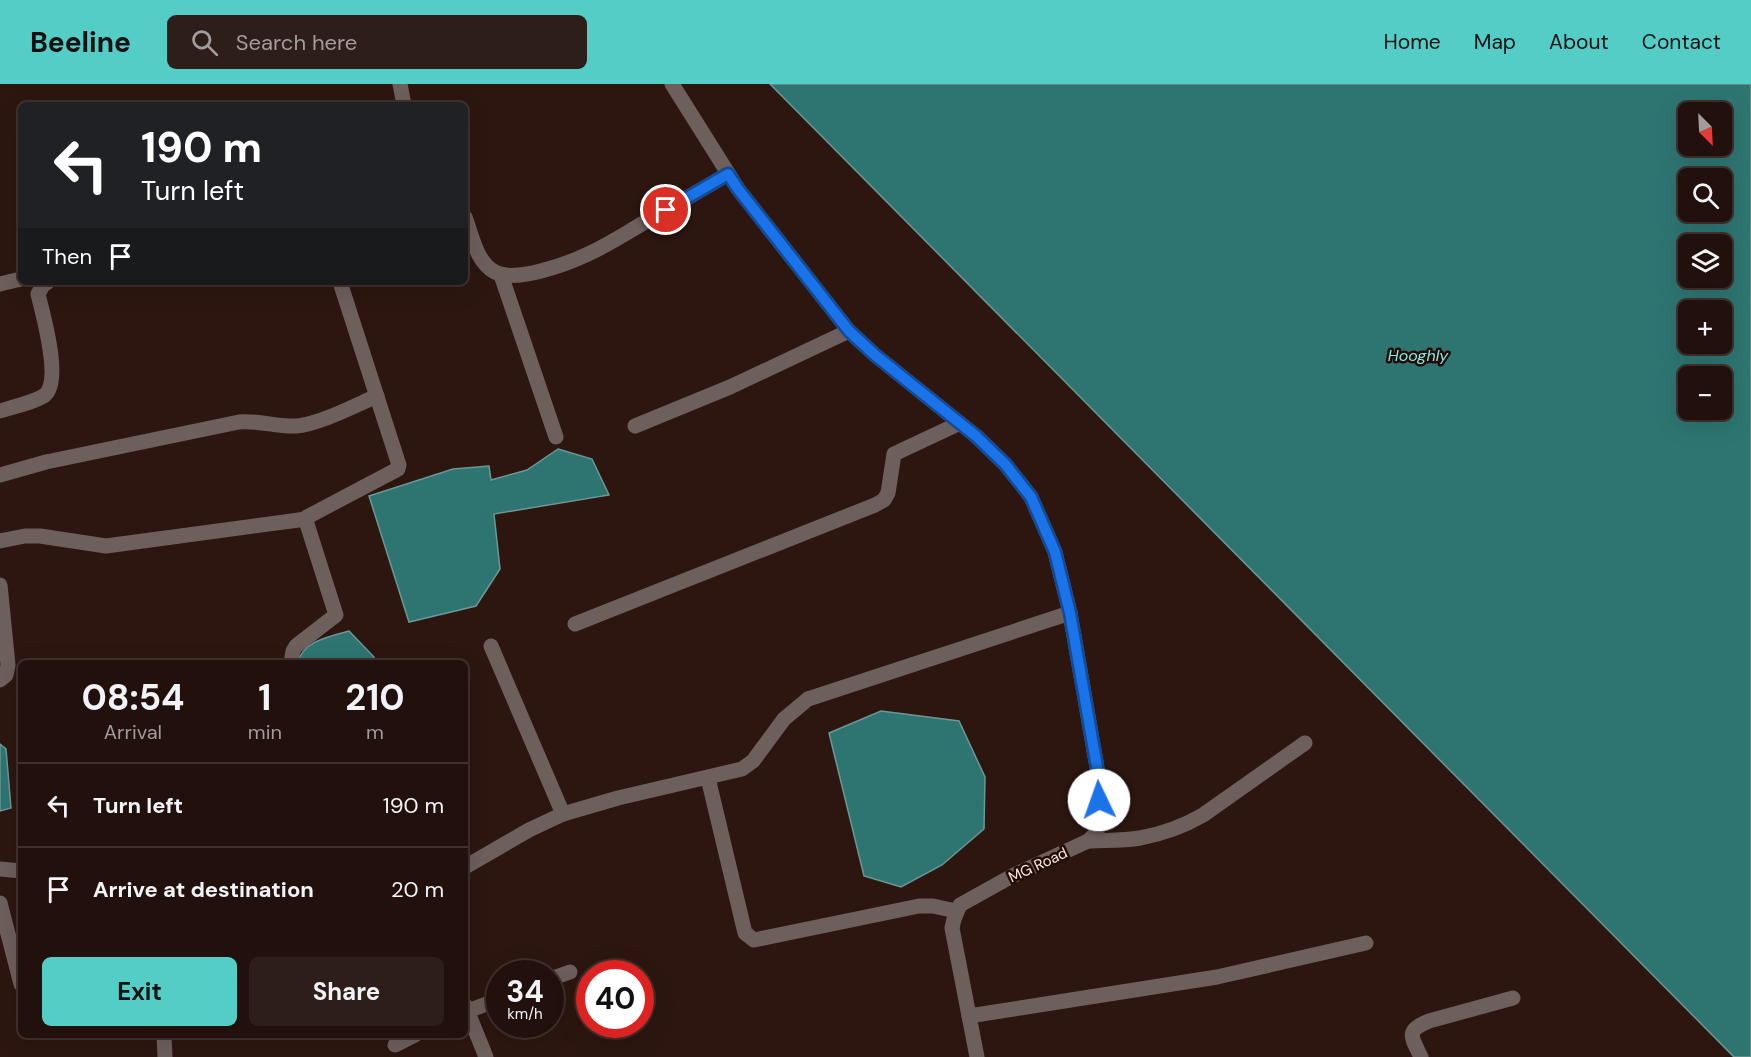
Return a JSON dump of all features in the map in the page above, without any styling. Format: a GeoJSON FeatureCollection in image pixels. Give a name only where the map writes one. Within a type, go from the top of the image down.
{"type":"FeatureCollection","features":[{"type":"Feature","properties":{"kind":"street"},"geometry":{"type":"LineString","coordinates":[[400,84],[403,102]]}},
{"type":"Feature","properties":{"kind":"street"},"geometry":{"type":"LineString","coordinates":[[672,84],[738,189],[849,331],[875,355],[976,436],[1005,464],[1031,497],[1055,552],[1070,613],[1099,779],[1099,821],[1097,832],[1088,842]]}},
{"type":"Feature","properties":{"kind":"street"},"geometry":{"type":"LineString","coordinates":[[468,225],[478,252],[493,270],[515,276],[532,274],[587,255],[728,174]]}},
{"type":"Feature","properties":{"kind":"street"},"geometry":{"type":"LineString","coordinates":[[501,274],[556,437]]}},
{"type":"Feature","properties":{"kind":"street"},"geometry":{"type":"LineString","coordinates":[[0,284],[18,280]]}},
{"type":"Feature","properties":{"kind":"street"},"geometry":{"type":"LineString","coordinates":[[0,411],[42,397],[51,385],[51,360],[38,294],[45,285]]}},
{"type":"Feature","properties":{"kind":"street"},"geometry":{"type":"LineString","coordinates":[[0,540],[40,536],[106,546],[306,519],[398,469],[398,461],[341,285]]}},
{"type":"Feature","properties":{"kind":"street"},"geometry":{"type":"LineString","coordinates":[[635,426],[730,387],[849,331]]}},
{"type":"Feature","properties":{"kind":"street"},"geometry":{"type":"LineString","coordinates":[[0,475],[46,462],[239,422],[308,425],[377,396]]}},
{"type":"Feature","properties":{"kind":"street"},"geometry":{"type":"LineString","coordinates":[[575,624],[875,505],[884,500],[888,493],[894,454],[960,423]]}},
{"type":"Feature","properties":{"kind":"street"},"geometry":{"type":"LineString","coordinates":[[292,660],[296,646],[336,615],[306,519]]}},
{"type":"Feature","properties":{"kind":"street"},"geometry":{"type":"LineString","coordinates":[[0,585],[8,665],[6,675],[0,680]]}},
{"type":"Feature","properties":{"kind":"street"},"geometry":{"type":"LineString","coordinates":[[468,865],[529,830],[563,814],[618,798],[738,771],[753,761],[784,719],[808,699],[1070,613]]}},
{"type":"Feature","properties":{"kind":"street"},"geometry":{"type":"LineString","coordinates":[[491,646],[563,814]]}},
{"type":"Feature","properties":{"kind":"street"},"geometry":{"type":"LineString","coordinates":[[1088,842],[1138,839],[1192,821],[1305,743]]}},
{"type":"Feature","properties":{"kind":"street"},"geometry":{"type":"LineString","coordinates":[[708,778],[745,933],[754,940],[919,906],[933,906],[956,911],[952,928],[977,1057]]}},
{"type":"Feature","properties":{"kind":"street","name":"MG Road"},"geometry":{"type":"LineString","coordinates":[[956,911],[960,905],[1012,876],[1088,842]]}},
{"type":"Feature","properties":{"kind":"street"},"geometry":{"type":"LineString","coordinates":[[0,868],[18,871]]}},
{"type":"Feature","properties":{"kind":"street"},"geometry":{"type":"LineString","coordinates":[[0,903],[18,972]]}},
{"type":"Feature","properties":{"kind":"street"},"geometry":{"type":"LineString","coordinates":[[969,1016],[1217,977],[1366,943]]}},
{"type":"Feature","properties":{"kind":"street"},"geometry":{"type":"LineString","coordinates":[[564,974],[570,972]]}},
{"type":"Feature","properties":{"kind":"street"},"geometry":{"type":"LineString","coordinates":[[1421,1057],[1412,1038],[1416,1026],[1513,998]]}},
{"type":"Feature","properties":{"kind":"street"},"geometry":{"type":"LineString","coordinates":[[468,1008],[486,1003]]}},
{"type":"Feature","properties":{"kind":"street"},"geometry":{"type":"LineString","coordinates":[[468,1014],[486,1057]]}},
{"type":"Feature","properties":{"kind":"street"},"geometry":{"type":"LineString","coordinates":[[164,1038],[165,1057]]}},
{"type":"Feature","properties":{"kind":"street"},"geometry":{"type":"LineString","coordinates":[[394,1045],[409,1038]]}},
{"type":"Feature","properties":{"kind":"water","name":"Hooghly"},"geometry":{"type":"Polygon","coordinates":[[[770,84],[1751,84],[1751,1057],[1734,1057],[770,84]]]}},
{"type":"Feature","properties":{"kind":"water"},"geometry":{"type":"Polygon","coordinates":[[[558,449],[592,459],[609,495],[494,514],[500,569],[476,606],[409,622],[369,496],[453,469],[489,466],[491,480],[527,470],[558,449]]]}},
{"type":"Feature","properties":{"kind":"water"},"geometry":{"type":"Polygon","coordinates":[[[349,631],[374,660],[299,660],[305,649],[326,638],[349,631]]]}},
{"type":"Feature","properties":{"kind":"water"},"geometry":{"type":"Polygon","coordinates":[[[881,711],[959,721],[985,777],[984,829],[942,865],[901,887],[864,876],[829,733],[881,711]]]}},
{"type":"Feature","properties":{"kind":"water"},"geometry":{"type":"Polygon","coordinates":[[[0,744],[6,749],[11,808],[0,811],[0,744]]]}},
{"type":"Feature","properties":{"kind":"route"},"geometry":{"type":"LineString","coordinates":[[666,210],[728,174],[849,331],[875,355],[976,436],[1020,481],[1031,497],[1055,552],[1070,613],[1099,779],[1099,800]]}}]}
